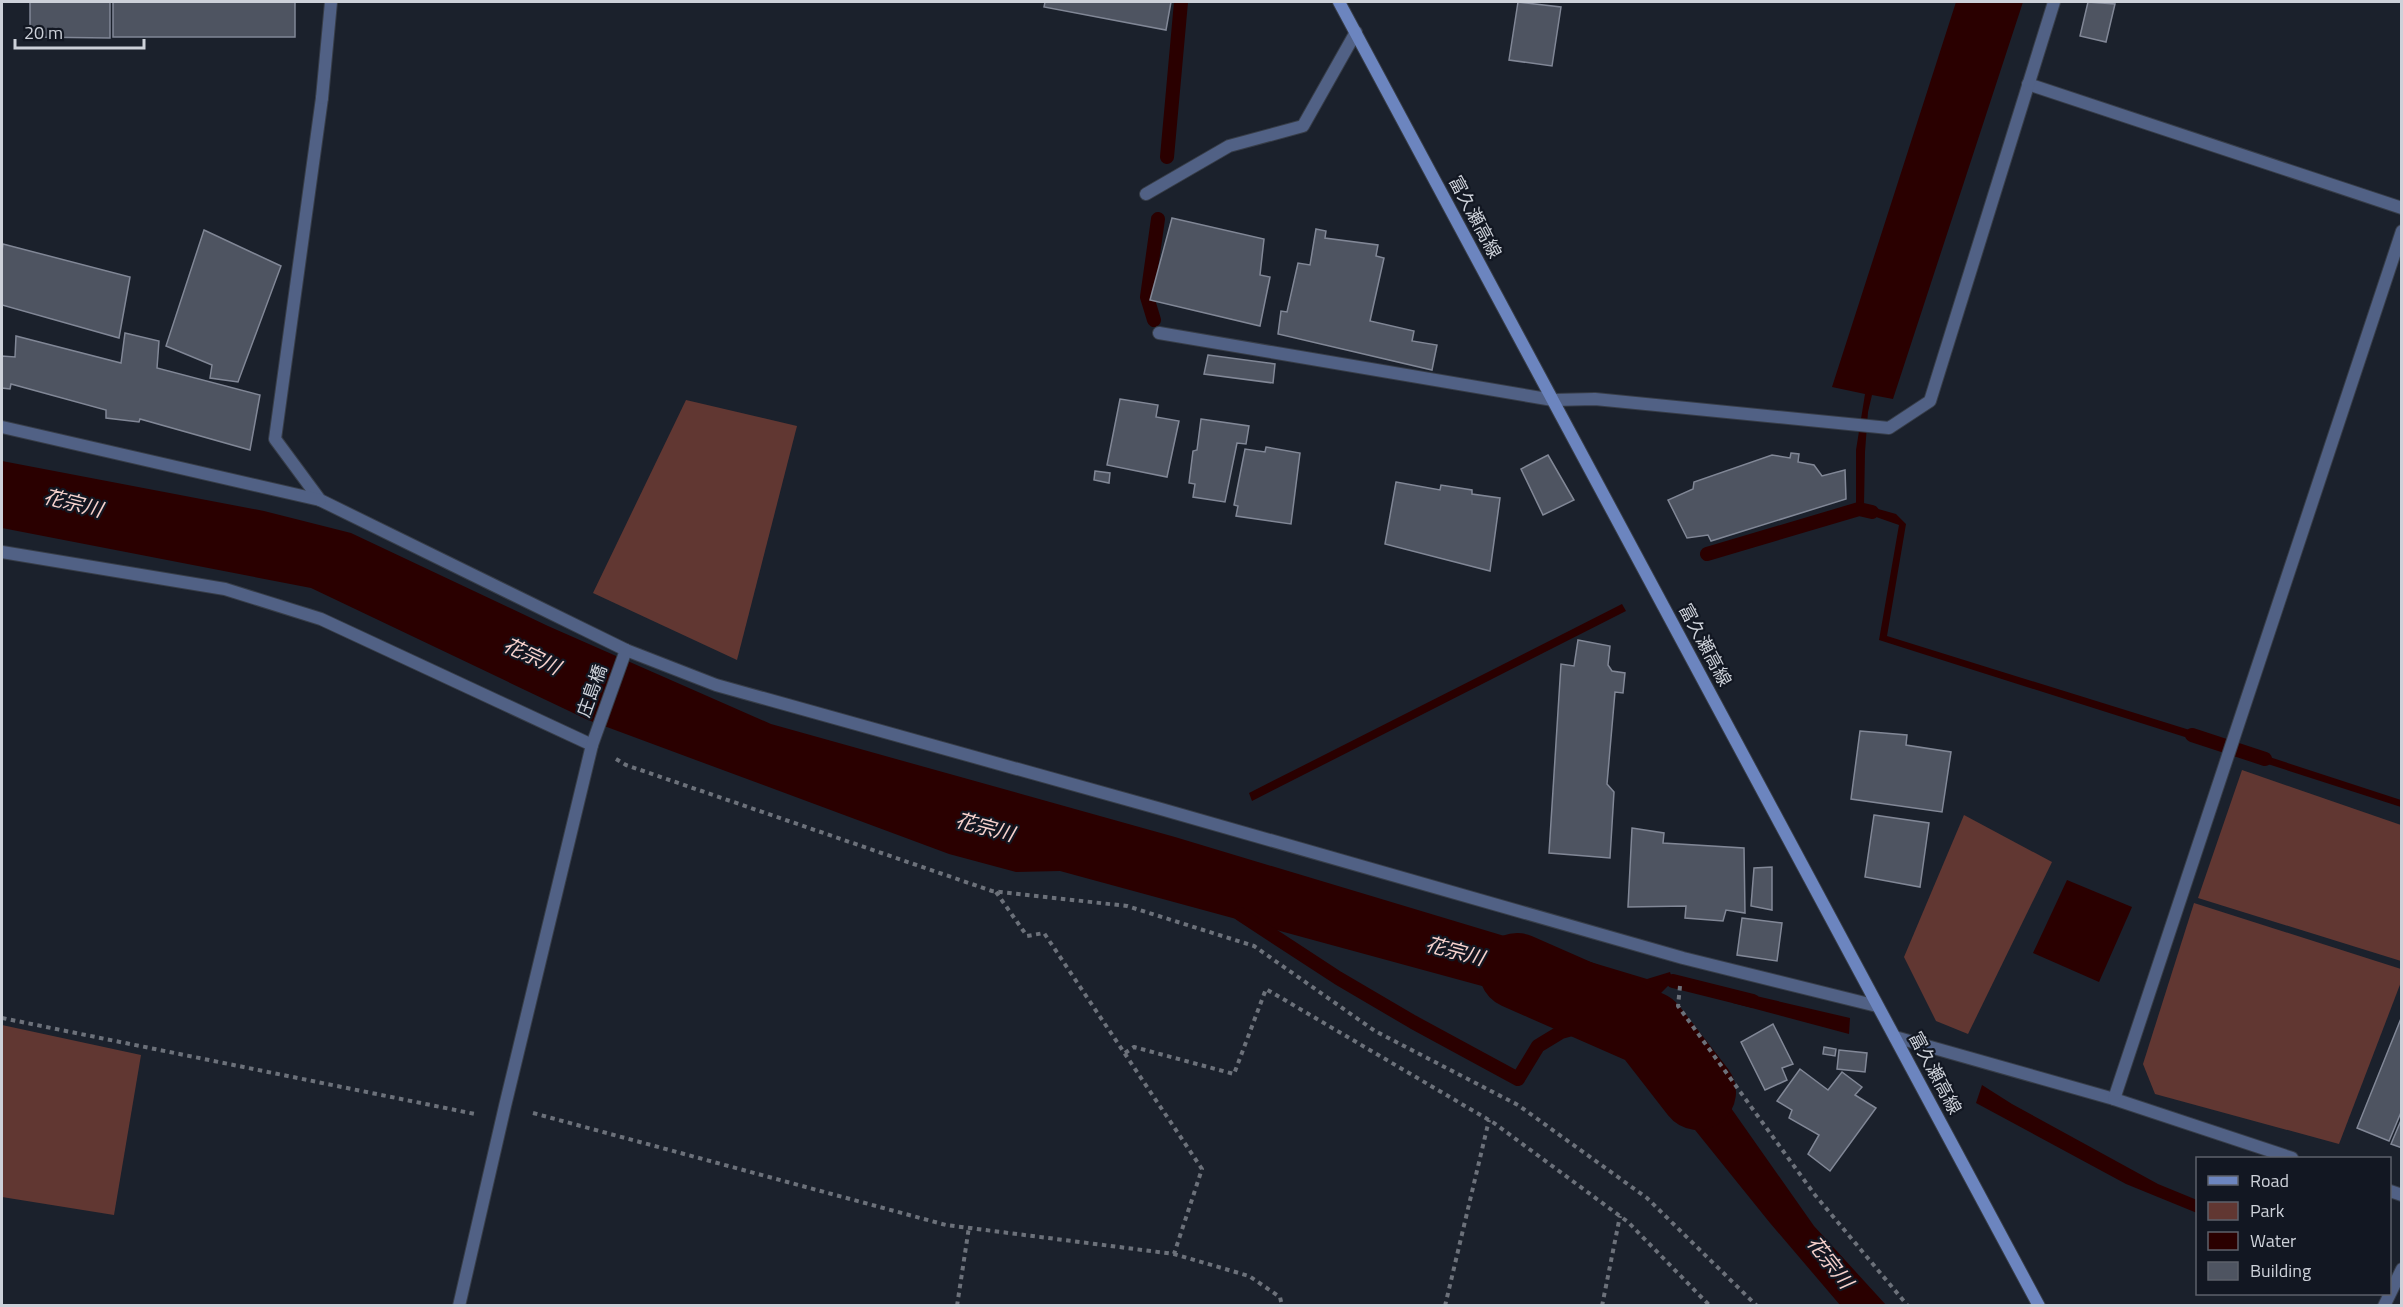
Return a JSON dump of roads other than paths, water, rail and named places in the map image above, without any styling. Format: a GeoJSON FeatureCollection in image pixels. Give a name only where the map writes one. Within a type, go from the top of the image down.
{"type":"FeatureCollection","features":[{"type":"Feature","properties":{"kind":"main road","name":"富久瀬高線"},"geometry":{"type":"LineString","coordinates":[[1339,2],[2039,1305]]}},
{"type":"Feature","properties":{"kind":"street"},"geometry":{"type":"LineString","coordinates":[[320,500],[275,439],[322,98],[331,2]]}},
{"type":"Feature","properties":{"kind":"street"},"geometry":{"type":"LineString","coordinates":[[1159,333],[1553,400],[1595,399],[1889,428],[1930,401],[2054,2]]}},
{"type":"Feature","properties":{"kind":"street"},"geometry":{"type":"LineString","coordinates":[[1146,194],[1229,146],[1303,126],[1356,32]]}},
{"type":"Feature","properties":{"kind":"street"},"geometry":{"type":"LineString","coordinates":[[2028,84],[2402,208]]}},
{"type":"Feature","properties":{"kind":"street"},"geometry":{"type":"LineString","coordinates":[[2114,1099],[2402,231]]}},
{"type":"Feature","properties":{"kind":"street"},"geometry":{"type":"LineString","coordinates":[[2,428],[320,500],[626,650],[716,685],[1683,958],[1877,1006]]}},
{"type":"Feature","properties":{"kind":"street"},"geometry":{"type":"LineString","coordinates":[[2,552],[225,589],[321,619],[592,745]]}},
{"type":"Feature","properties":{"kind":"street","name":"庄島橋"},"geometry":{"type":"LineString","coordinates":[[459,1305],[592,745],[626,650]]}},
{"type":"Feature","properties":{"kind":"street"},"geometry":{"type":"LineString","coordinates":[[1895,1037],[2114,1099],[2289,1157]]}},
{"type":"Feature","properties":{"kind":"street"},"geometry":{"type":"LineString","coordinates":[[2391,1291],[2402,1269]]}},
{"type":"Feature","properties":{"kind":"water"},"geometry":{"type":"Polygon","coordinates":[[[1956,2],[2023,2],[1893,399],[1872,395],[1868,412],[1864,505],[1896,514],[1906,524],[1887,636],[2209,736],[2207,744],[1879,640],[1899,525],[1856,510],[1856,450],[1865,394],[1832,387],[1956,2]]]}},
{"type":"Feature","properties":{"kind":"water"},"geometry":{"type":"Polygon","coordinates":[[[2,461],[264,511],[351,533],[548,626],[771,724],[1175,837],[1647,979],[1670,972],[1673,981],[1655,999],[1603,1019],[1060,871],[1016,872],[949,854],[588,720],[311,588],[2,528],[2,461]]]}},
{"type":"Feature","properties":{"kind":"water"},"geometry":{"type":"Polygon","coordinates":[[[1622,604],[1626,611],[1252,801],[1249,793],[1622,604]]]}},
{"type":"Feature","properties":{"kind":"water"},"geometry":{"type":"Polygon","coordinates":[[[2251,751],[2401,800],[2401,807],[2249,758],[2251,751]]]}},
{"type":"Feature","properties":{"kind":"water"},"geometry":{"type":"Polygon","coordinates":[[[2067,880],[2132,907],[2099,982],[2033,953],[2067,880]]]}},
{"type":"Feature","properties":{"kind":"water"},"geometry":{"type":"Polygon","coordinates":[[[1739,992],[1850,1018],[1849,1034],[1733,1003],[1739,992]]]}},
{"type":"Feature","properties":{"kind":"water"},"geometry":{"type":"Polygon","coordinates":[[[1660,1007],[1814,1226],[1886,1305],[1840,1305],[1770,1223],[1641,1063],[1604,1026],[1660,1007]]]}},
{"type":"Feature","properties":{"kind":"water"},"geometry":{"type":"Polygon","coordinates":[[[1982,1085],[2012,1104],[2158,1184],[2196,1200],[2196,1213],[2126,1184],[1976,1103],[1982,1085]]]}},
{"type":"Feature","properties":{"kind":"waterway"},"geometry":{"type":"LineString","coordinates":[[1167,157],[1181,2]]}},
{"type":"Feature","properties":{"kind":"waterway"},"geometry":{"type":"LineString","coordinates":[[1154,320],[1147,297],[1158,219]]}},
{"type":"Feature","properties":{"kind":"waterway"},"geometry":{"type":"LineString","coordinates":[[1707,554],[1859,509],[1872,512]]}},
{"type":"Feature","properties":{"kind":"waterway"},"geometry":{"type":"LineString","coordinates":[[2192,735],[2265,759]]}},
{"type":"Feature","properties":{"kind":"waterway"},"geometry":{"type":"LineString","coordinates":[[1240,914],[1338,978],[1518,1079],[1538,1046],[1561,1032],[1619,1016]]}},
{"type":"Feature","properties":{"kind":"waterway","name":"花宗川"},"geometry":{"type":"LineString","coordinates":[[1517,971],[1649,1029],[1698,1092]]}},
{"type":"Feature","properties":{"kind":"waterway"},"geometry":{"type":"LineString","coordinates":[[1673,981],[1753,1001]]}}]}
